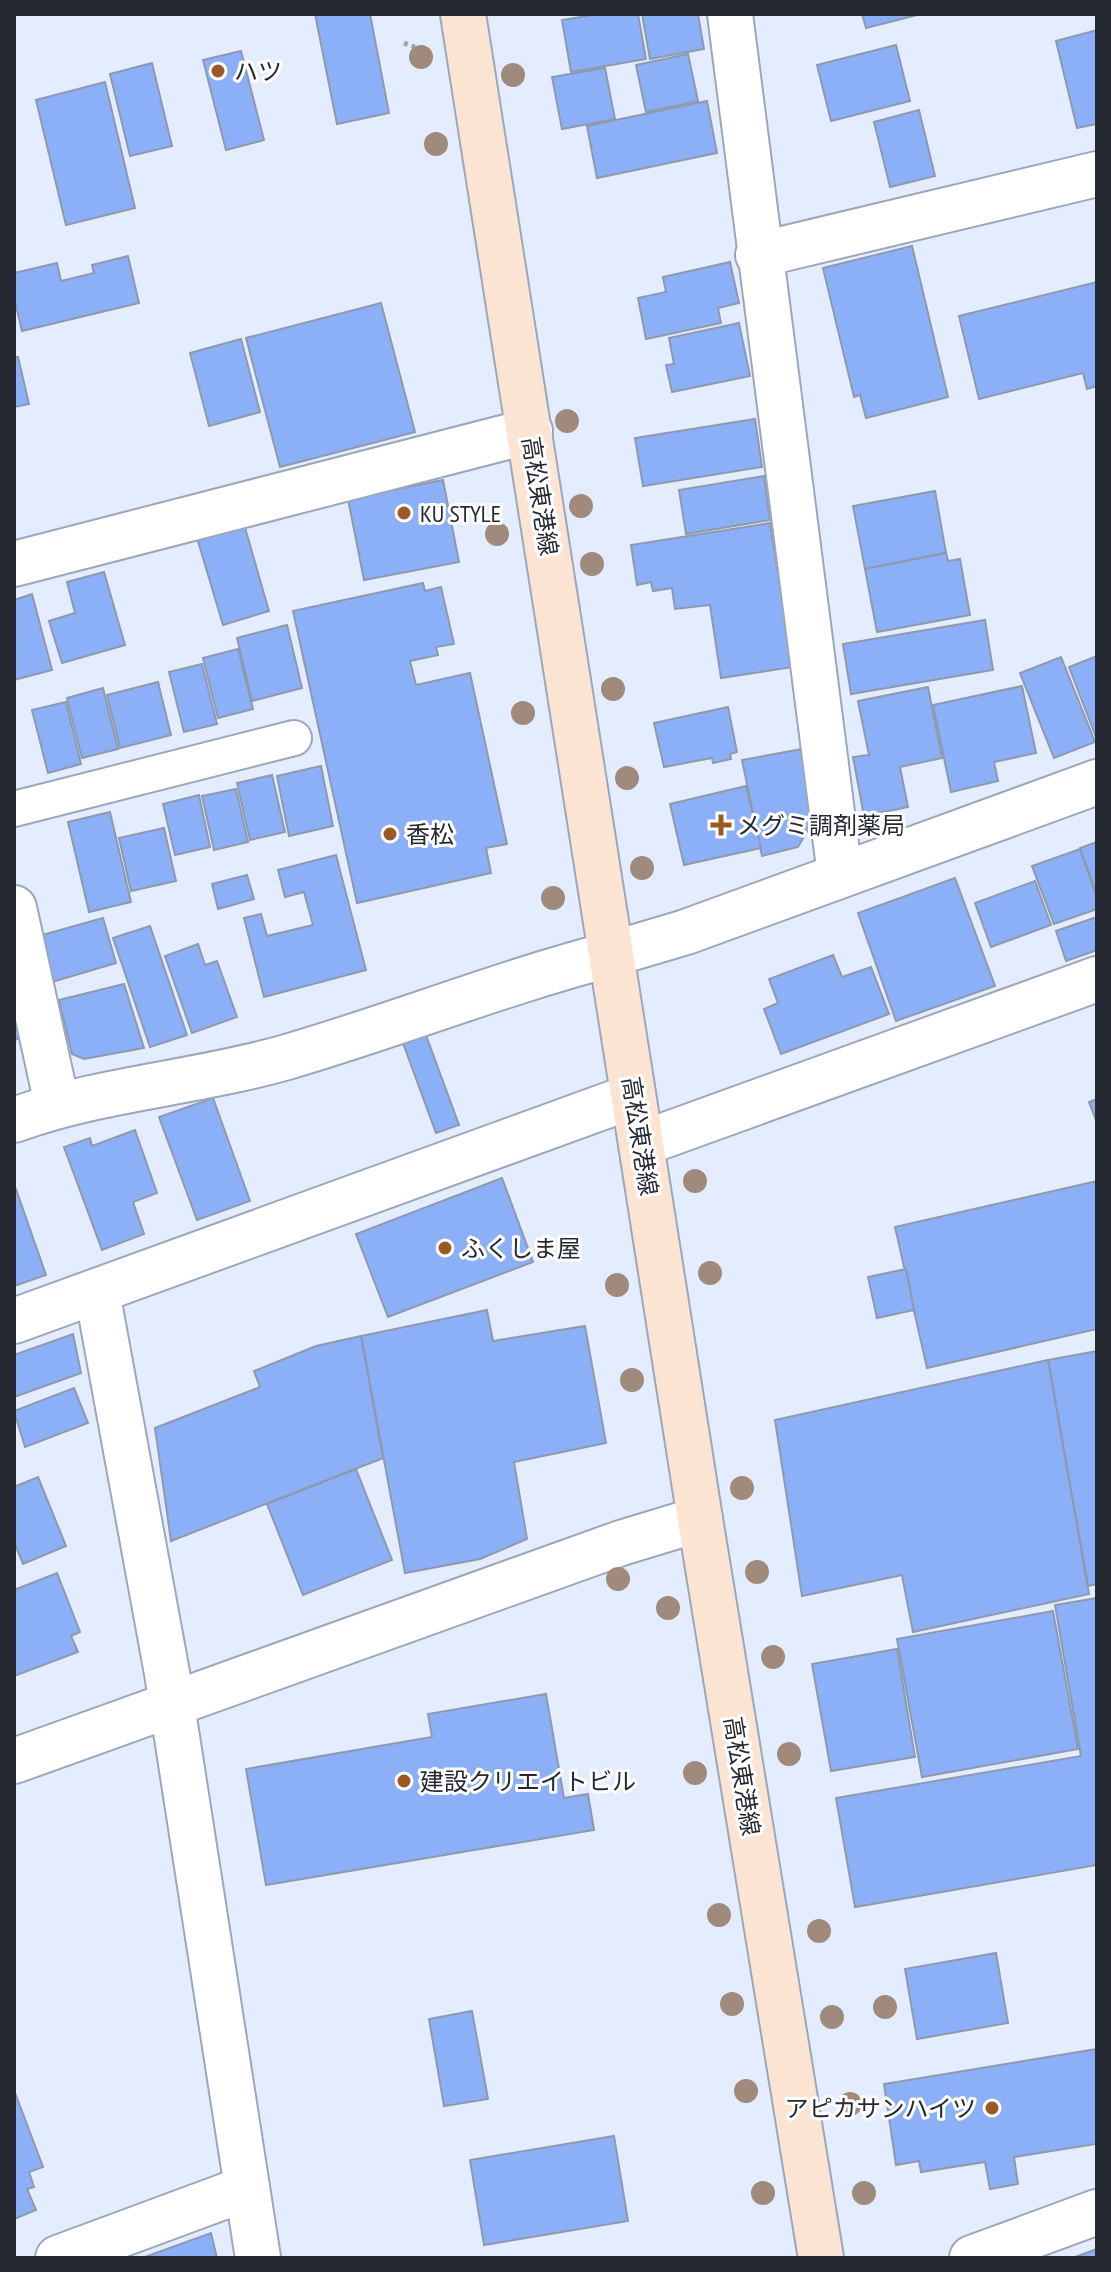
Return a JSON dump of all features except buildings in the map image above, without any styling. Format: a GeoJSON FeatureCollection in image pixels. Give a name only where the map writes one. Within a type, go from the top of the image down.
{"type":"FeatureCollection","features":[{"type":"Feature","properties":{"kind":"main road","name":"高松東港線"},"geometry":{"type":"LineString","coordinates":[[463,14],[700,1519],[821,2258]]}},
{"type":"Feature","properties":{"kind":"street"},"geometry":{"type":"LineString","coordinates":[[730,14],[758,255],[840,875]]}},
{"type":"Feature","properties":{"kind":"street"},"geometry":{"type":"LineString","coordinates":[[758,255],[1097,174]]}},
{"type":"Feature","properties":{"kind":"street"},"geometry":{"type":"LineString","coordinates":[[14,564],[530,431]]}},
{"type":"Feature","properties":{"kind":"street"},"geometry":{"type":"LineString","coordinates":[[14,1120],[57,1104],[285,1057],[516,979],[686,932],[1097,782]]}},
{"type":"Feature","properties":{"kind":"street"},"geometry":{"type":"LineString","coordinates":[[14,908],[57,1104]]}},
{"type":"Feature","properties":{"kind":"street"},"geometry":{"type":"LineString","coordinates":[[641,1144],[1097,979]]}},
{"type":"Feature","properties":{"kind":"street"},"geometry":{"type":"LineString","coordinates":[[14,1321],[550,1123],[633,1096]]}},
{"type":"Feature","properties":{"kind":"street"},"geometry":{"type":"LineString","coordinates":[[97,1292],[169,1703],[258,2258]]}},
{"type":"Feature","properties":{"kind":"street"},"geometry":{"type":"LineString","coordinates":[[14,1761],[621,1543],[700,1519]]}},
{"type":"Feature","properties":{"kind":"street"},"geometry":{"type":"LineString","coordinates":[[58,2258],[247,2188]]}},
{"type":"Feature","properties":{"kind":"street"},"geometry":{"type":"LineString","coordinates":[[972,2258],[1097,2212]]}},
{"type":"Feature","properties":{"kind":"lane"},"geometry":{"type":"LineString","coordinates":[[14,809],[294,738]]}},
{"type":"Feature","properties":{"kind":"place","name":"ハツ"},"geometry":{"type":"Point","coordinates":[218,71]}},
{"type":"Feature","properties":{"kind":"place","name":"KU STYLE"},"geometry":{"type":"Point","coordinates":[404,513]}},
{"type":"Feature","properties":{"kind":"place","name":"メグミ調剤薬局"},"geometry":{"type":"Point","coordinates":[721,825]}},
{"type":"Feature","properties":{"kind":"place","name":"香松"},"geometry":{"type":"Point","coordinates":[390,834]}},
{"type":"Feature","properties":{"kind":"place","name":"ふくしま屋"},"geometry":{"type":"Point","coordinates":[445,1248]}},
{"type":"Feature","properties":{"kind":"place","name":"建設クリエイトビル"},"geometry":{"type":"Point","coordinates":[404,1781]}},
{"type":"Feature","properties":{"kind":"place","name":"アピカサンハイツ"},"geometry":{"type":"Point","coordinates":[992,2108]}}]}
